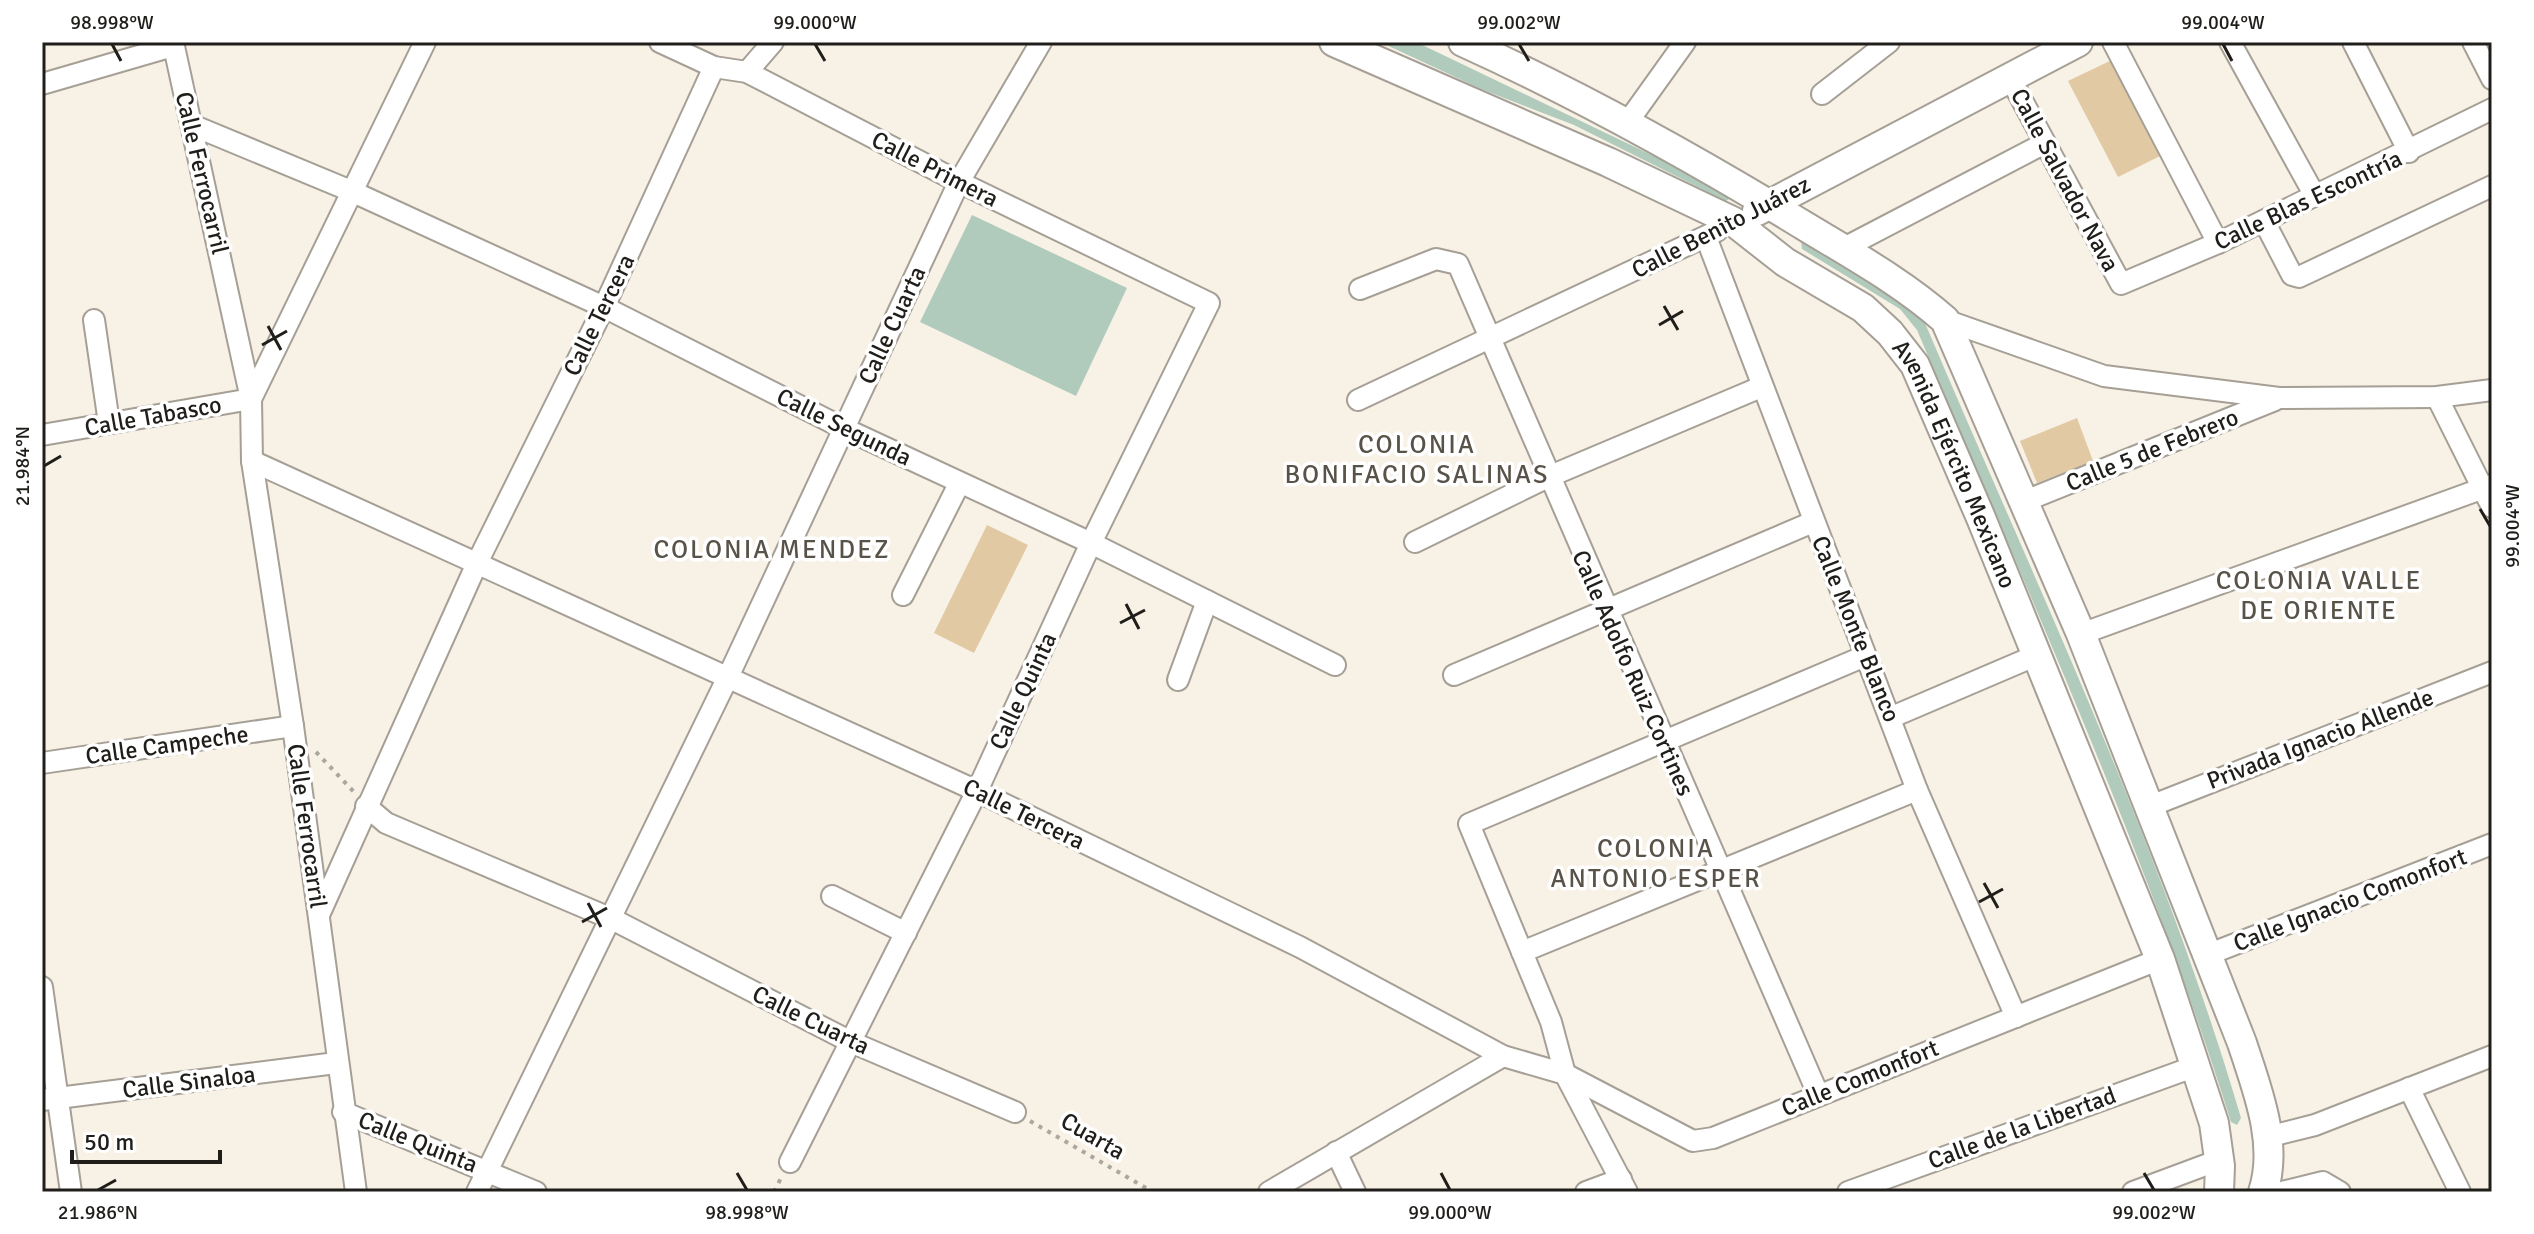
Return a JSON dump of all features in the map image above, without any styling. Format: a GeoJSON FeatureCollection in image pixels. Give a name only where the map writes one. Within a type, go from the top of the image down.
{"type":"FeatureCollection","features":[{"type":"Feature","properties":{"kind":"main road","name":"Avenida Ejército Mexicano"},"geometry":{"type":"LineString","coordinates":[[1334,42],[1608,162],[1734,222],[1785,262],[1863,308],[1890,333],[1915,365],[2160,959],[2214,1123],[2219,1192]]}},
{"type":"Feature","properties":{"kind":"main road","name":"Avenida Ejército Mexicano"},"geometry":{"type":"LineString","coordinates":[[1463,42],[1498,49],[1770,204],[1913,292],[1945,320],[2081,634],[2242,1043],[2258,1092],[2267,1137],[2269,1174],[2263,1192]]}},
{"type":"Feature","properties":{"kind":"main road","name":"Calle Benito Juárez"},"geometry":{"type":"LineString","coordinates":[[1734,222],[2078,42]]}},
{"type":"Feature","properties":{"kind":"street"},"geometry":{"type":"LineString","coordinates":[[251,399],[425,42]]}},
{"type":"Feature","properties":{"kind":"street","name":"Calle Primera"},"geometry":{"type":"LineString","coordinates":[[660,42],[714,67],[747,72],[959,182],[1209,303]]}},
{"type":"Feature","properties":{"kind":"street"},"geometry":{"type":"LineString","coordinates":[[747,72],[773,42]]}},
{"type":"Feature","properties":{"kind":"street","name":"Calle Cuarta"},"geometry":{"type":"LineString","coordinates":[[477,1192],[728,677],[959,182],[1041,42]]}},
{"type":"Feature","properties":{"kind":"street"},"geometry":{"type":"LineString","coordinates":[[1627,123],[1685,42]]}},
{"type":"Feature","properties":{"kind":"street"},"geometry":{"type":"LineString","coordinates":[[1822,94],[1889,42]]}},
{"type":"Feature","properties":{"kind":"street"},"geometry":{"type":"LineString","coordinates":[[2113,42],[2218,243]]}},
{"type":"Feature","properties":{"kind":"street"},"geometry":{"type":"LineString","coordinates":[[2230,42],[2315,196]]}},
{"type":"Feature","properties":{"kind":"street"},"geometry":{"type":"LineString","coordinates":[[2353,42],[2409,152]]}},
{"type":"Feature","properties":{"kind":"street"},"geometry":{"type":"LineString","coordinates":[[2473,42],[2492,79]]}},
{"type":"Feature","properties":{"kind":"street"},"geometry":{"type":"LineString","coordinates":[[42,84],[170,43]]}},
{"type":"Feature","properties":{"kind":"street","name":"Calle Ferrocarril"},"geometry":{"type":"LineString","coordinates":[[170,43],[192,125],[251,399]]}},
{"type":"Feature","properties":{"kind":"street","name":"Calle Tercera"},"geometry":{"type":"LineString","coordinates":[[319,915],[478,561],[604,307],[714,67]]}},
{"type":"Feature","properties":{"kind":"street","name":"Calle Salvador Nava"},"geometry":{"type":"LineString","coordinates":[[2009,76],[2121,284]]}},
{"type":"Feature","properties":{"kind":"street","name":"Calle Blas Escontría"},"geometry":{"type":"LineString","coordinates":[[2121,284],[2218,243],[2492,110]]}},
{"type":"Feature","properties":{"kind":"street","name":"Calle Segunda"},"geometry":{"type":"LineString","coordinates":[[192,125],[351,191],[604,307],[843,428],[1091,543],[1335,665]]}},
{"type":"Feature","properties":{"kind":"street"},"geometry":{"type":"LineString","coordinates":[[1844,248],[2045,143]]}},
{"type":"Feature","properties":{"kind":"street"},"geometry":{"type":"LineString","coordinates":[[2264,221],[2292,275],[2299,277],[2492,186]]}},
{"type":"Feature","properties":{"kind":"street","name":"Calle Benito Juárez"},"geometry":{"type":"LineString","coordinates":[[1358,400],[1734,222]]}},
{"type":"Feature","properties":{"kind":"street","name":"Calle Monte Blanco"},"geometry":{"type":"LineString","coordinates":[[1706,237],[1813,522],[1892,717],[1917,790],[2016,1017]]}},
{"type":"Feature","properties":{"kind":"street","name":"Calle Adolfo Ruiz Cortines"},"geometry":{"type":"LineString","coordinates":[[1360,289],[1421,263],[1447,260],[1458,264],[1492,337],[1604,608],[1818,1094]]}},
{"type":"Feature","properties":{"kind":"street","name":"Calle Quinta"},"geometry":{"type":"LineString","coordinates":[[790,1162],[977,791],[1091,543],[1209,303]]}},
{"type":"Feature","properties":{"kind":"street"},"geometry":{"type":"LineString","coordinates":[[94,320],[109,423]]}},
{"type":"Feature","properties":{"kind":"street"},"geometry":{"type":"LineString","coordinates":[[1945,320],[2104,376],[2279,398],[2437,397],[2492,390]]}},
{"type":"Feature","properties":{"kind":"street"},"geometry":{"type":"LineString","coordinates":[[1415,542],[1548,477],[1761,387]]}},
{"type":"Feature","properties":{"kind":"street"},"geometry":{"type":"LineString","coordinates":[[2081,634],[2489,494],[2437,397]]}},
{"type":"Feature","properties":{"kind":"street","name":"Calle 5 de Febrero"},"geometry":{"type":"LineString","coordinates":[[2025,501],[2279,398]]}},
{"type":"Feature","properties":{"kind":"street","name":"Calle Tabasco"},"geometry":{"type":"LineString","coordinates":[[42,435],[251,399],[252,461]]}},
{"type":"Feature","properties":{"kind":"street","name":"Calle Tercera"},"geometry":{"type":"LineString","coordinates":[[252,461],[478,561],[977,791],[1300,947],[1503,1056],[1565,1074]]}},
{"type":"Feature","properties":{"kind":"street","name":"Calle Ferrocarril"},"geometry":{"type":"LineString","coordinates":[[252,461],[293,726],[336,1063],[356,1192]]}},
{"type":"Feature","properties":{"kind":"street"},"geometry":{"type":"LineString","coordinates":[[903,595],[959,484]]}},
{"type":"Feature","properties":{"kind":"street"},"geometry":{"type":"LineString","coordinates":[[1454,675],[1604,608],[1813,522]]}},
{"type":"Feature","properties":{"kind":"street"},"geometry":{"type":"LineString","coordinates":[[1178,680],[1207,601]]}},
{"type":"Feature","properties":{"kind":"street"},"geometry":{"type":"LineString","coordinates":[[1892,717],[2037,655]]}},
{"type":"Feature","properties":{"kind":"street"},"geometry":{"type":"LineString","coordinates":[[1586,1192],[1624,1185],[1565,1074],[1551,1022],[1469,824],[1865,656]]}},
{"type":"Feature","properties":{"kind":"street","name":"Privada Ignacio Allende"},"geometry":{"type":"LineString","coordinates":[[2148,807],[2492,672]]}},
{"type":"Feature","properties":{"kind":"street","name":"Calle Campeche"},"geometry":{"type":"LineString","coordinates":[[42,763],[293,726]]}},
{"type":"Feature","properties":{"kind":"street"},"geometry":{"type":"LineString","coordinates":[[1522,952],[1720,874],[1917,790]]}},
{"type":"Feature","properties":{"kind":"street","name":"Calle Cuarta"},"geometry":{"type":"LineString","coordinates":[[366,806],[386,823],[612,919],[851,1042],[1015,1112]]}},
{"type":"Feature","properties":{"kind":"street","name":"Calle Ignacio Comonfort"},"geometry":{"type":"LineString","coordinates":[[2207,955],[2492,844]]}},
{"type":"Feature","properties":{"kind":"street"},"geometry":{"type":"LineString","coordinates":[[832,896],[906,933]]}},
{"type":"Feature","properties":{"kind":"street","name":"Calle Comonfort"},"geometry":{"type":"LineString","coordinates":[[1565,1074],[1693,1141],[1713,1138],[2160,959]]}},
{"type":"Feature","properties":{"kind":"street"},"geometry":{"type":"LineString","coordinates":[[42,987],[50,1099],[71,1192]]}},
{"type":"Feature","properties":{"kind":"street"},"geometry":{"type":"LineString","coordinates":[[1269,1192],[1503,1056]]}},
{"type":"Feature","properties":{"kind":"street"},"geometry":{"type":"LineString","coordinates":[[2267,1137],[2315,1125],[2492,1056]]}},
{"type":"Feature","properties":{"kind":"street","name":"Calle Sinaloa"},"geometry":{"type":"LineString","coordinates":[[50,1099],[336,1063]]}},
{"type":"Feature","properties":{"kind":"street","name":"Calle de la Libertad"},"geometry":{"type":"LineString","coordinates":[[1848,1192],[2196,1066]]}},
{"type":"Feature","properties":{"kind":"street"},"geometry":{"type":"LineString","coordinates":[[2409,1088],[2460,1192]]}},
{"type":"Feature","properties":{"kind":"street","name":"Calle Quinta"},"geometry":{"type":"LineString","coordinates":[[343,1112],[488,1169],[536,1192]]}},
{"type":"Feature","properties":{"kind":"street"},"geometry":{"type":"LineString","coordinates":[[1336,1152],[1355,1192]]}},
{"type":"Feature","properties":{"kind":"street"},"geometry":{"type":"LineString","coordinates":[[2133,1192],[2219,1160]]}},
{"type":"Feature","properties":{"kind":"street"},"geometry":{"type":"LineString","coordinates":[[2282,1192],[2323,1182],[2335,1189]]}},
{"type":"Feature","properties":{"kind":"path"},"geometry":{"type":"LineString","coordinates":[[293,726],[366,806]]}},
{"type":"Feature","properties":{"kind":"path","name":"Cuarta"},"geometry":{"type":"LineString","coordinates":[[1015,1112],[1153,1192]]}},
{"type":"Feature","properties":{"kind":"green space"},"geometry":{"type":"Polygon","coordinates":[[[1380,42],[1416,42],[1731,193],[1732,197],[1726,201],[1574,125],[1481,89],[1380,42]]]}},
{"type":"Feature","properties":{"kind":"green space"},"geometry":{"type":"Polygon","coordinates":[[[972,215],[1127,288],[1076,396],[920,322],[972,215]]]}},
{"type":"Feature","properties":{"kind":"green space"},"geometry":{"type":"Polygon","coordinates":[[[1801,241],[1807,241],[1918,312],[1925,323],[2135,816],[2209,1016],[2241,1118],[2237,1125],[2231,1122],[2198,1021],[2123,821],[1917,330],[1900,309],[1802,249],[1801,241]]]}},
{"type":"Feature","properties":{"kind":"building"},"geometry":{"type":"Polygon","coordinates":[[[2114,59],[2164,154],[2118,177],[2068,81],[2114,59]]]}},
{"type":"Feature","properties":{"kind":"building"},"geometry":{"type":"Polygon","coordinates":[[[2077,418],[2093,461],[2037,483],[2020,441],[2077,418]]]}},
{"type":"Feature","properties":{"kind":"building"},"geometry":{"type":"Polygon","coordinates":[[[987,525],[1028,545],[974,653],[934,633],[987,525]]]}},
{"type":"Feature","properties":{"kind":"district","name":"COLONIA BONIFACIO SALINAS"},"geometry":{"type":"Point","coordinates":[1417,459]}},
{"type":"Feature","properties":{"kind":"district","name":"COLONIA MENDEZ"},"geometry":{"type":"Point","coordinates":[772,549]}},
{"type":"Feature","properties":{"kind":"district","name":"COLONIA VALLE DE ORIENTE"},"geometry":{"type":"Point","coordinates":[2319,595]}},
{"type":"Feature","properties":{"kind":"district","name":"COLONIA ANTONIO ESPER"},"geometry":{"type":"Point","coordinates":[1656,863]}}]}
